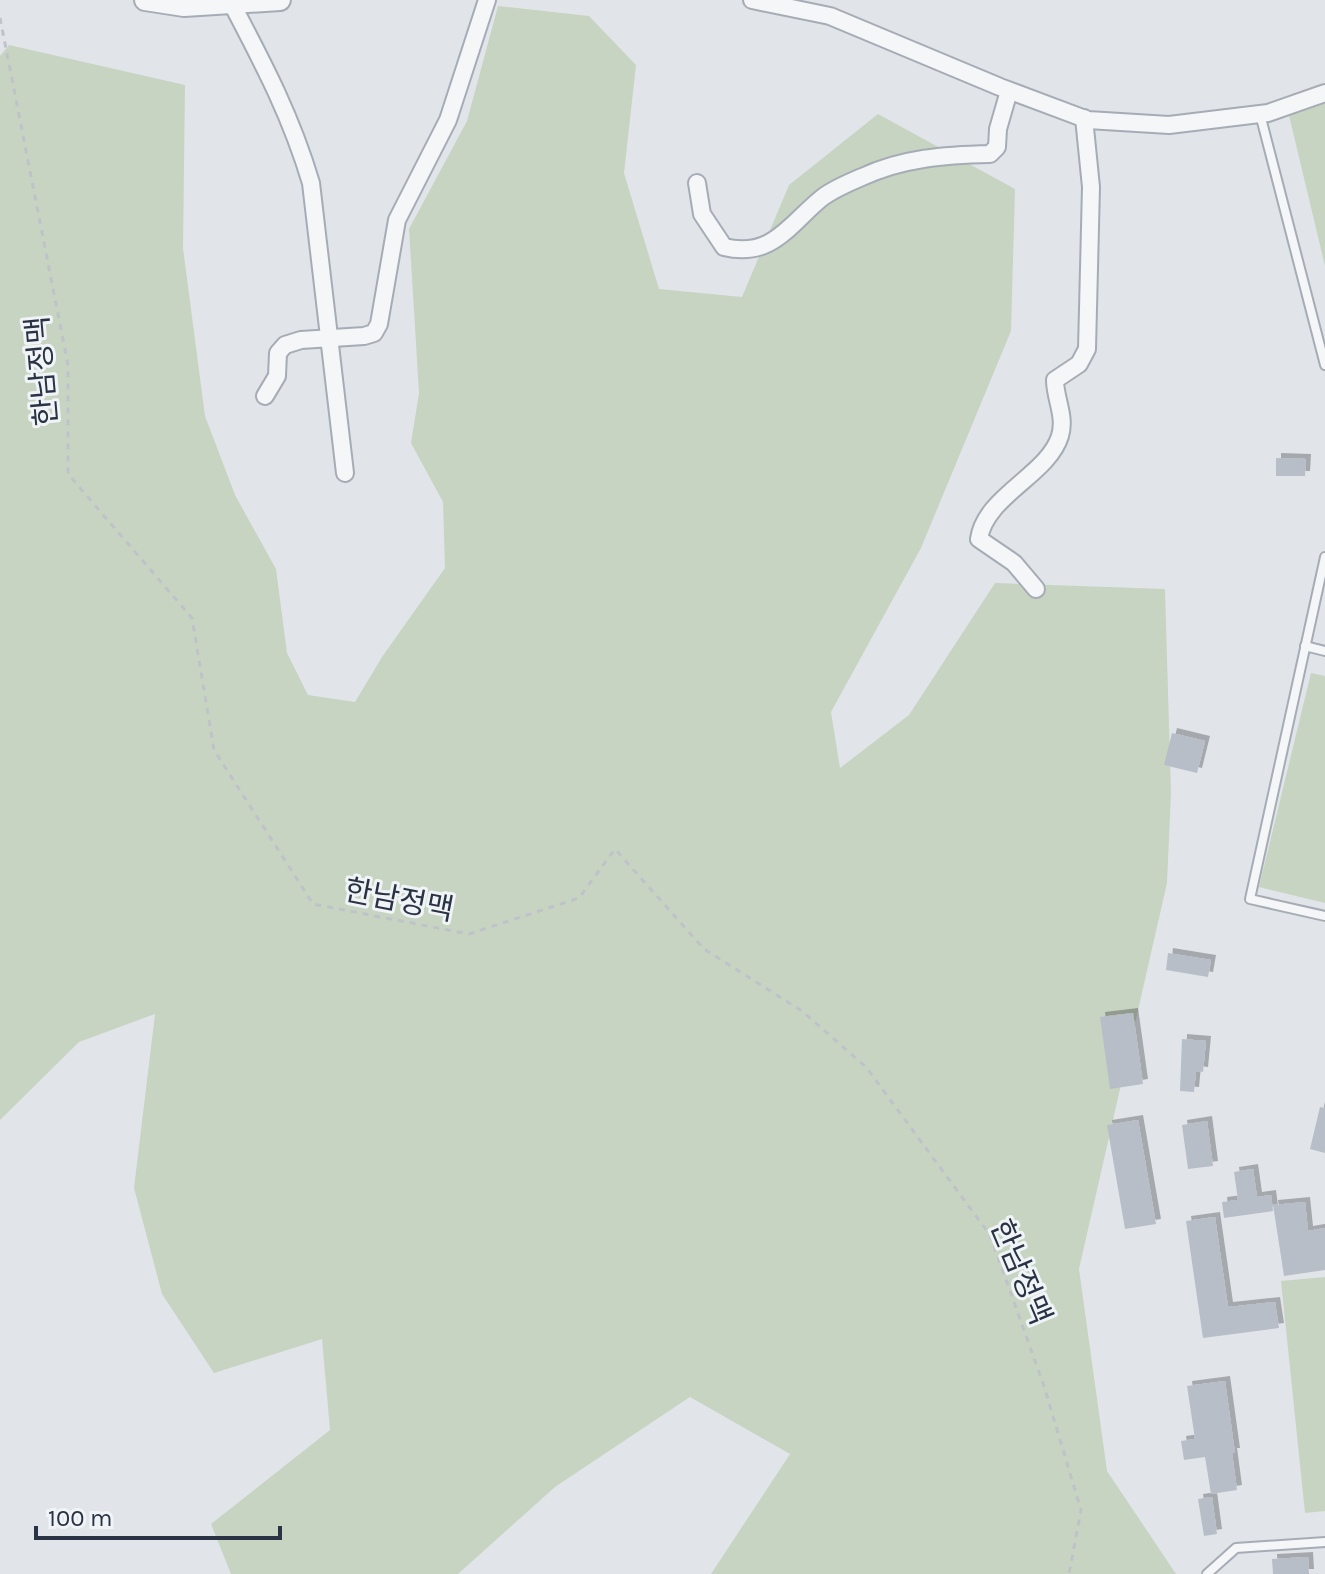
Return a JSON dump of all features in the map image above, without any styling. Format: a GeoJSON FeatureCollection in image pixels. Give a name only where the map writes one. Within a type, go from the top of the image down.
{"type":"FeatureCollection","features":[{"type":"Feature","properties":{"kind":"street"},"geometry":{"type":"LineString","coordinates":[[145,0],[184,6],[280,0]]}},
{"type":"Feature","properties":{"kind":"street"},"geometry":{"type":"LineString","coordinates":[[265,396],[277,376],[278,353],[285,345],[374,333],[379,324],[397,220],[448,120],[487,0]]}},
{"type":"Feature","properties":{"kind":"street"},"geometry":{"type":"LineString","coordinates":[[752,0],[830,16],[1009,91],[1084,118],[1169,125],[1260,114],[1325,93]]}},
{"type":"Feature","properties":{"kind":"street"},"geometry":{"type":"LineString","coordinates":[[232,4],[277,88],[311,183],[345,473]]}},
{"type":"Feature","properties":{"kind":"street"},"geometry":{"type":"LineString","coordinates":[[697,183],[702,214],[724,247],[739,251],[757,249],[789,231],[824,197],[864,176],[921,158],[990,154],[997,147],[998,129],[1009,91]]}},
{"type":"Feature","properties":{"kind":"street"},"geometry":{"type":"LineString","coordinates":[[1036,589],[1014,563],[979,539],[980,530],[1006,495],[1052,452],[1060,435],[1062,411],[1055,380],[1079,364],[1087,349],[1091,200],[1084,118]]}},
{"type":"Feature","properties":{"kind":"lane"},"geometry":{"type":"LineString","coordinates":[[1260,114],[1325,365]]}},
{"type":"Feature","properties":{"kind":"lane"},"geometry":{"type":"LineString","coordinates":[[1325,557],[1250,899],[1325,916]]}},
{"type":"Feature","properties":{"kind":"lane"},"geometry":{"type":"LineString","coordinates":[[1305,646],[1325,651]]}},
{"type":"Feature","properties":{"kind":"lane"},"geometry":{"type":"LineString","coordinates":[[1207,1574],[1236,1548],[1325,1542]]}},
{"type":"Feature","properties":{"kind":"path","name":"한남정맥"},"geometry":{"type":"LineString","coordinates":[[0,18],[68,365],[68,474],[192,618],[214,750],[313,904],[469,934],[579,898],[615,849],[704,949],[802,1011],[866,1067],[990,1235],[1044,1386],[1081,1510],[1069,1574]]}},
{"type":"Feature","properties":{"kind":"green space"},"geometry":{"type":"Polygon","coordinates":[[[498,6],[589,16],[636,65],[624,173],[659,289],[742,297],[789,185],[878,114],[1015,189],[1011,331],[921,548],[831,712],[840,768],[909,715],[995,583],[1165,589],[1171,793],[1167,883],[1079,1269],[1107,1471],[1176,1574],[711,1574],[790,1454],[690,1397],[555,1487],[458,1574],[231,1574],[211,1524],[330,1430],[322,1339],[214,1373],[162,1294],[134,1188],[155,1014],[79,1042],[0,1120],[0,56],[9,45],[185,85],[183,248],[205,416],[235,495],[276,569],[287,653],[308,695],[355,702],[382,657],[445,568],[443,502],[411,443],[419,393],[409,229],[467,121],[498,6]]]}},
{"type":"Feature","properties":{"kind":"green space"},"geometry":{"type":"Polygon","coordinates":[[[1325,88],[1325,266],[1287,107],[1325,88]]]}},
{"type":"Feature","properties":{"kind":"green space"},"geometry":{"type":"Polygon","coordinates":[[[1311,673],[1325,676],[1325,903],[1259,887],[1311,673]]]}},
{"type":"Feature","properties":{"kind":"green space"},"geometry":{"type":"Polygon","coordinates":[[[1325,1277],[1325,1511],[1305,1513],[1281,1281],[1325,1277]]]}},
{"type":"Feature","properties":{"kind":"building"},"geometry":{"type":"Polygon","coordinates":[[[1276,458],[1306,459],[1305,476],[1276,476],[1276,458]]]}},
{"type":"Feature","properties":{"kind":"building"},"geometry":{"type":"Polygon","coordinates":[[[1172,733],[1205,741],[1197,773],[1164,765],[1172,733]]]}},
{"type":"Feature","properties":{"kind":"building"},"geometry":{"type":"Polygon","coordinates":[[[1168,953],[1211,960],[1208,977],[1166,970],[1168,953]]]}},
{"type":"Feature","properties":{"kind":"building"},"geometry":{"type":"Polygon","coordinates":[[[1133,1013],[1143,1084],[1110,1089],[1100,1017],[1133,1013]]]}},
{"type":"Feature","properties":{"kind":"building"},"geometry":{"type":"Polygon","coordinates":[[[1182,1039],[1206,1041],[1203,1072],[1196,1071],[1194,1092],[1180,1091],[1182,1039]]]}},
{"type":"Feature","properties":{"kind":"building"},"geometry":{"type":"Polygon","coordinates":[[[1320,1107],[1325,1108],[1325,1153],[1310,1149],[1320,1107]]]}},
{"type":"Feature","properties":{"kind":"building"},"geometry":{"type":"Polygon","coordinates":[[[1138,1120],[1156,1224],[1125,1229],[1107,1125],[1138,1120]]]}},
{"type":"Feature","properties":{"kind":"building"},"geometry":{"type":"Polygon","coordinates":[[[1207,1121],[1213,1166],[1188,1169],[1182,1125],[1207,1121]]]}},
{"type":"Feature","properties":{"kind":"building"},"geometry":{"type":"Polygon","coordinates":[[[1253,1169],[1257,1197],[1271,1195],[1273,1211],[1224,1218],[1222,1202],[1238,1200],[1234,1172],[1253,1169]]]}},
{"type":"Feature","properties":{"kind":"building"},"geometry":{"type":"Polygon","coordinates":[[[1305,1202],[1308,1231],[1325,1228],[1325,1270],[1284,1276],[1273,1205],[1305,1202]]]}},
{"type":"Feature","properties":{"kind":"building"},"geometry":{"type":"Polygon","coordinates":[[[1215,1217],[1228,1307],[1275,1302],[1279,1328],[1203,1338],[1186,1221],[1215,1217]]]}},
{"type":"Feature","properties":{"kind":"building"},"geometry":{"type":"Polygon","coordinates":[[[1225,1381],[1237,1490],[1211,1494],[1205,1457],[1184,1460],[1181,1441],[1195,1439],[1187,1386],[1225,1381]]]}},
{"type":"Feature","properties":{"kind":"building"},"geometry":{"type":"Polygon","coordinates":[[[1212,1497],[1217,1534],[1204,1536],[1198,1499],[1212,1497]]]}},
{"type":"Feature","properties":{"kind":"building"},"geometry":{"type":"Polygon","coordinates":[[[1308,1557],[1309,1574],[1273,1574],[1272,1559],[1308,1557]]]}}]}
